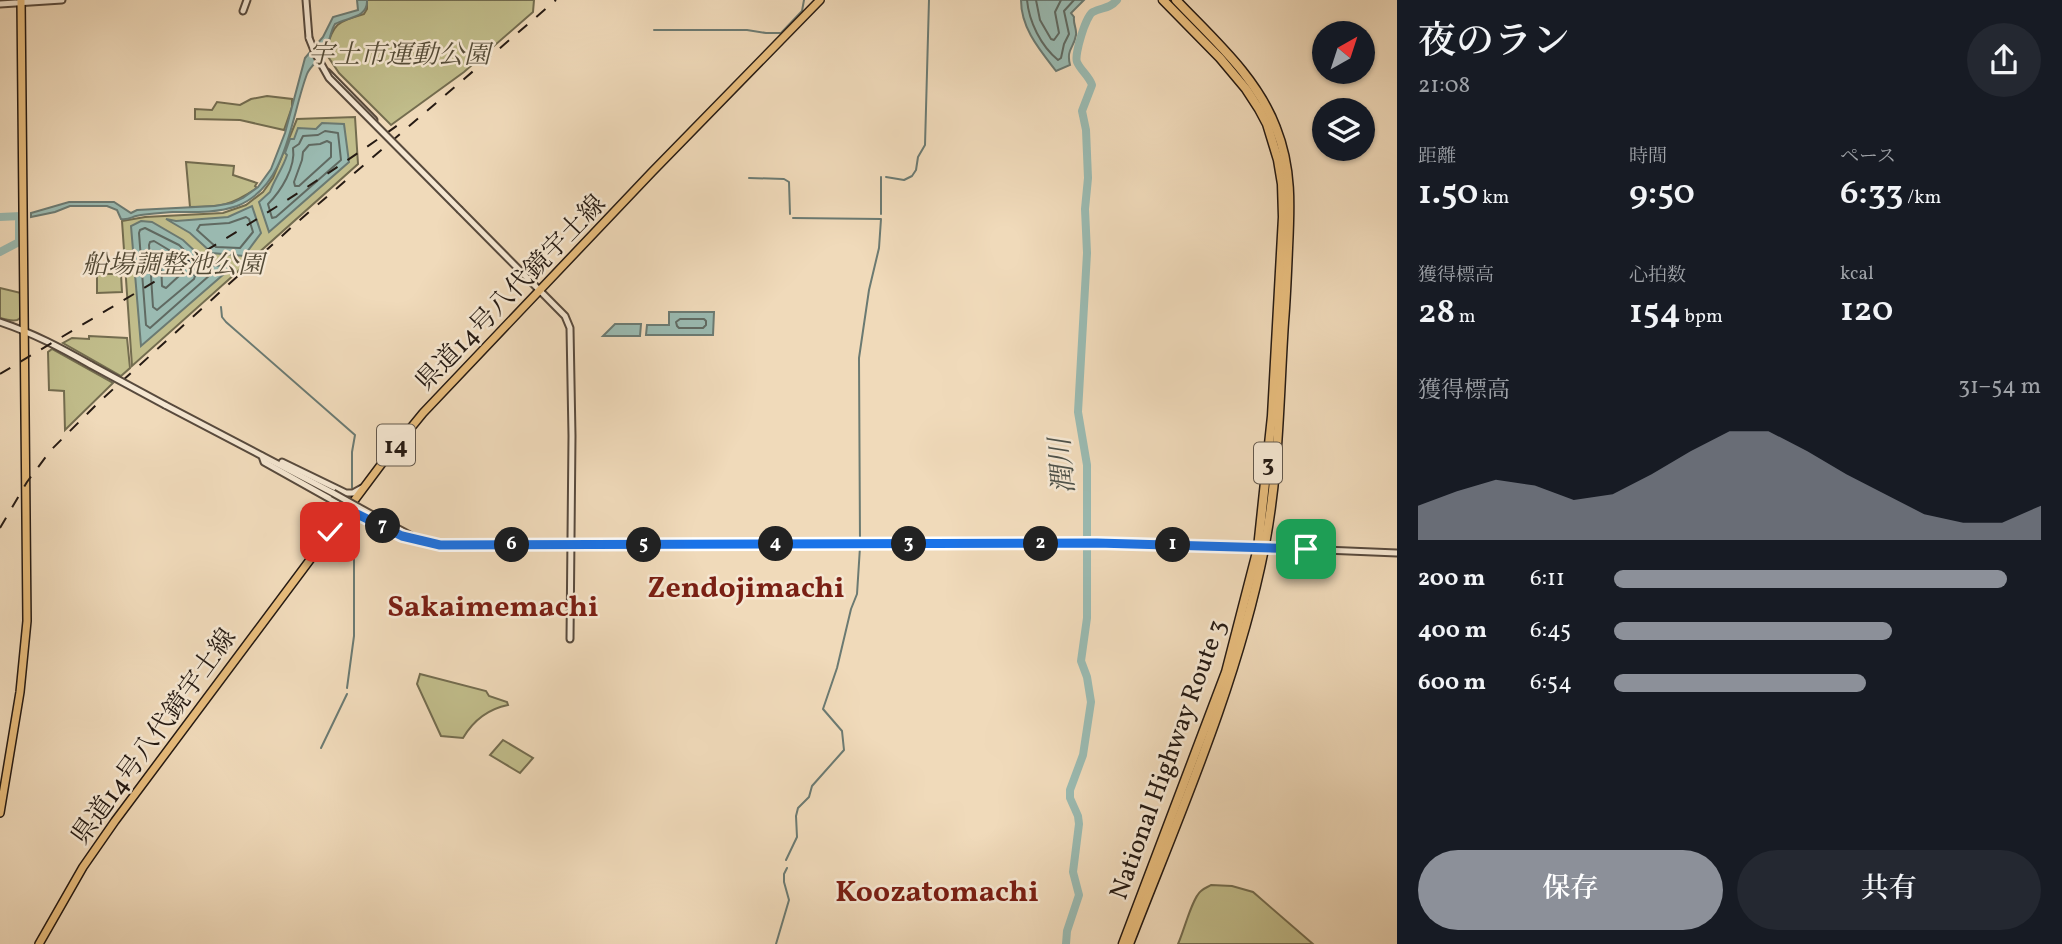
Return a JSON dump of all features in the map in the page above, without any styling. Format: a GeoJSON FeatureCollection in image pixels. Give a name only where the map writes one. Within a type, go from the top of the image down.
{"type":"FeatureCollection","features":[{"type":"Feature","properties":{"kind":"highway","name":"National Highway Route 3"},"geometry":{"type":"LineString","coordinates":[[1163,0],[1220,58],[1246,89],[1267,124],[1278,160],[1283,217],[1272,416],[1261,548]]}},
{"type":"Feature","properties":{"kind":"highway","name":"National Highway Route 3"},"geometry":{"type":"LineString","coordinates":[[1126,944],[1220,706],[1243,637],[1273,479],[1290,223],[1288,171],[1268,108],[1253,85],[1176,0]]}},
{"type":"Feature","properties":{"kind":"main road","name":"県道14号八代鏡宇土線"},"geometry":{"type":"LineString","coordinates":[[39,944],[86,863],[115,821],[362,488],[423,413],[820,0]]}},
{"type":"Feature","properties":{"kind":"main road"},"geometry":{"type":"LineString","coordinates":[[0,813],[26,642],[21,1]]}},
{"type":"Feature","properties":{"kind":"street"},"geometry":{"type":"LineString","coordinates":[[0,4],[62,0]]}},
{"type":"Feature","properties":{"kind":"street"},"geometry":{"type":"LineString","coordinates":[[243,11],[247,0]]}},
{"type":"Feature","properties":{"kind":"street"},"geometry":{"type":"LineString","coordinates":[[306,0],[309,38],[329,78],[541,291],[565,316],[570,328],[570,639]]}},
{"type":"Feature","properties":{"kind":"street"},"geometry":{"type":"LineString","coordinates":[[322,68],[381,127]]}},
{"type":"Feature","properties":{"kind":"street"},"geometry":{"type":"LineString","coordinates":[[0,322],[52,342],[416,539]]}},
{"type":"Feature","properties":{"kind":"street"},"geometry":{"type":"LineString","coordinates":[[261,454],[264,462],[339,504],[339,520]]}},
{"type":"Feature","properties":{"kind":"street"},"geometry":{"type":"LineString","coordinates":[[272,460],[281,461],[345,493],[353,493],[362,488]]}},
{"type":"Feature","properties":{"kind":"street"},"geometry":{"type":"LineString","coordinates":[[339,520],[347,514],[360,514],[402,536],[440,545],[1097,543],[1397,553]]}},
{"type":"Feature","properties":{"kind":"green space","name":"宇土市運動公園"},"geometry":{"type":"Polygon","coordinates":[[[367,0],[534,0],[533,12],[464,72],[391,125],[339,73],[325,52],[337,26],[364,14],[367,0]]]}},
{"type":"Feature","properties":{"kind":"green space"},"geometry":{"type":"Polygon","coordinates":[[[267,96],[292,99],[284,130],[240,120],[195,119],[195,109],[212,110],[217,102],[240,105],[251,99],[267,96]]]}},
{"type":"Feature","properties":{"kind":"green space","name":"船場調整池公園"},"geometry":{"type":"Polygon","coordinates":[[[355,117],[358,164],[132,366],[122,221],[145,217],[223,213],[246,205],[263,192],[273,178],[297,119],[355,117]]]}},
{"type":"Feature","properties":{"kind":"green space"},"geometry":{"type":"Polygon","coordinates":[[[186,162],[234,166],[233,175],[257,183],[257,188],[240,199],[225,204],[190,207],[186,162]]]}},
{"type":"Feature","properties":{"kind":"green space"},"geometry":{"type":"Polygon","coordinates":[[[97,274],[121,274],[122,292],[97,293],[97,274]]]}},
{"type":"Feature","properties":{"kind":"green space"},"geometry":{"type":"Polygon","coordinates":[[[0,288],[21,293],[19,319],[15,321],[0,318],[0,288]]]}},
{"type":"Feature","properties":{"kind":"green space"},"geometry":{"type":"Polygon","coordinates":[[[89,336],[127,338],[130,368],[121,376],[63,343],[72,338],[89,339],[89,336]]]}},
{"type":"Feature","properties":{"kind":"green space"},"geometry":{"type":"Polygon","coordinates":[[[52,349],[113,383],[65,430],[64,391],[49,390],[48,352],[52,349]]]}},
{"type":"Feature","properties":{"kind":"green space"},"geometry":{"type":"Polygon","coordinates":[[[420,674],[486,691],[489,696],[507,702],[508,705],[494,709],[482,717],[471,726],[463,738],[441,736],[417,684],[420,674]]]}},
{"type":"Feature","properties":{"kind":"green space"},"geometry":{"type":"Polygon","coordinates":[[[503,740],[533,758],[520,773],[490,755],[503,740]]]}},
{"type":"Feature","properties":{"kind":"green space"},"geometry":{"type":"Polygon","coordinates":[[[1211,885],[1232,886],[1253,892],[1313,944],[1178,944],[1194,900],[1201,891],[1211,885]]]}},
{"type":"Feature","properties":{"kind":"water"},"geometry":{"type":"Polygon","coordinates":[[[357,0],[367,0],[364,10],[361,14],[335,24],[324,53],[307,74],[277,167],[267,183],[254,196],[237,206],[205,212],[173,212],[121,219],[117,210],[107,206],[70,206],[31,217],[31,213],[69,202],[114,202],[131,213],[137,210],[215,206],[243,198],[258,187],[271,169],[285,133],[305,58],[323,37],[333,17],[358,10],[357,0]]]}},
{"type":"Feature","properties":{"kind":"water"},"geometry":{"type":"Polygon","coordinates":[[[1021,0],[1084,0],[1071,13],[1076,33],[1070,52],[1070,65],[1056,71],[1043,55],[1024,20],[1021,0]]]}},
{"type":"Feature","properties":{"kind":"water"},"geometry":{"type":"Polygon","coordinates":[[[322,123],[344,124],[349,162],[269,232],[259,202],[270,192],[287,155],[285,153],[290,139],[294,139],[298,128],[316,129],[322,123]]]}},
{"type":"Feature","properties":{"kind":"water"},"geometry":{"type":"Polygon","coordinates":[[[252,206],[261,233],[244,256],[212,253],[190,233],[166,219],[176,221],[228,217],[252,206]]]}},
{"type":"Feature","properties":{"kind":"water"},"geometry":{"type":"Polygon","coordinates":[[[141,221],[152,222],[183,240],[210,265],[232,267],[141,346],[131,226],[141,221]]]}},
{"type":"Feature","properties":{"kind":"water"},"geometry":{"type":"Polygon","coordinates":[[[669,312],[714,312],[713,335],[646,335],[647,325],[669,325],[669,312]]]}},
{"type":"Feature","properties":{"kind":"water"},"geometry":{"type":"Polygon","coordinates":[[[615,324],[641,324],[640,336],[603,336],[615,324]]]}},
{"type":"Feature","properties":{"kind":"waterway"},"geometry":{"type":"LineString","coordinates":[[654,30],[747,30],[781,33],[802,11],[804,0]]}},
{"type":"Feature","properties":{"kind":"waterway"},"geometry":{"type":"LineString","coordinates":[[886,177],[904,180],[912,176],[925,145],[929,0]]}},
{"type":"Feature","properties":{"kind":"waterway","name":"潤川"},"geometry":{"type":"LineString","coordinates":[[1066,944],[1067,931],[1079,895],[1073,872],[1079,824],[1070,790],[1083,755],[1091,702],[1081,661],[1087,618],[1087,465],[1078,412],[1087,253],[1085,209],[1088,178],[1086,130],[1082,111],[1092,85],[1077,62],[1077,52],[1090,15],[1117,0]]}},
{"type":"Feature","properties":{"kind":"waterway"},"geometry":{"type":"LineString","coordinates":[[881,177],[881,214]]}},
{"type":"Feature","properties":{"kind":"waterway"},"geometry":{"type":"LineString","coordinates":[[749,178],[784,179],[789,182],[790,214]]}},
{"type":"Feature","properties":{"kind":"waterway"},"geometry":{"type":"LineString","coordinates":[[0,217],[21,216]]}},
{"type":"Feature","properties":{"kind":"waterway"},"geometry":{"type":"LineString","coordinates":[[793,218],[881,219],[879,248],[869,290],[859,358],[860,541]]}},
{"type":"Feature","properties":{"kind":"waterway"},"geometry":{"type":"LineString","coordinates":[[0,252],[19,242],[19,221]]}},
{"type":"Feature","properties":{"kind":"waterway"},"geometry":{"type":"LineString","coordinates":[[221,307],[222,317],[226,322],[355,435],[352,488]]}},
{"type":"Feature","properties":{"kind":"waterway"},"geometry":{"type":"LineString","coordinates":[[347,688],[354,636],[354,521]]}},
{"type":"Feature","properties":{"kind":"waterway"},"geometry":{"type":"LineString","coordinates":[[786,860],[797,837],[798,808],[809,797],[812,786],[844,750],[842,731],[823,709],[857,594],[860,547]]}},
{"type":"Feature","properties":{"kind":"waterway"},"geometry":{"type":"LineString","coordinates":[[321,748],[347,694]]}},
{"type":"Feature","properties":{"kind":"waterway"},"geometry":{"type":"LineString","coordinates":[[776,944],[789,900],[784,882],[787,868]]}},
{"type":"Feature","properties":{"kind":"railway"},"geometry":{"type":"LineString","coordinates":[[0,528],[27,482],[51,450],[99,402],[294,225],[556,0]]}},
{"type":"Feature","properties":{"kind":"railway"},"geometry":{"type":"LineString","coordinates":[[0,374],[252,222],[398,125]]}},
{"type":"Feature","properties":{"kind":"district","name":"Zendojimachi"},"geometry":{"type":"Point","coordinates":[746,587]}},
{"type":"Feature","properties":{"kind":"district","name":"Sakaimemachi"},"geometry":{"type":"Point","coordinates":[493,606]}},
{"type":"Feature","properties":{"kind":"district","name":"Koozatomachi"},"geometry":{"type":"Point","coordinates":[937,891]}},
{"type":"Feature","properties":{"kind":"route"},"geometry":{"type":"LineString","coordinates":[[330,532],[339,520],[349,513],[355,513],[402,536],[440,545],[1097,543],[1306,549]]}}]}
